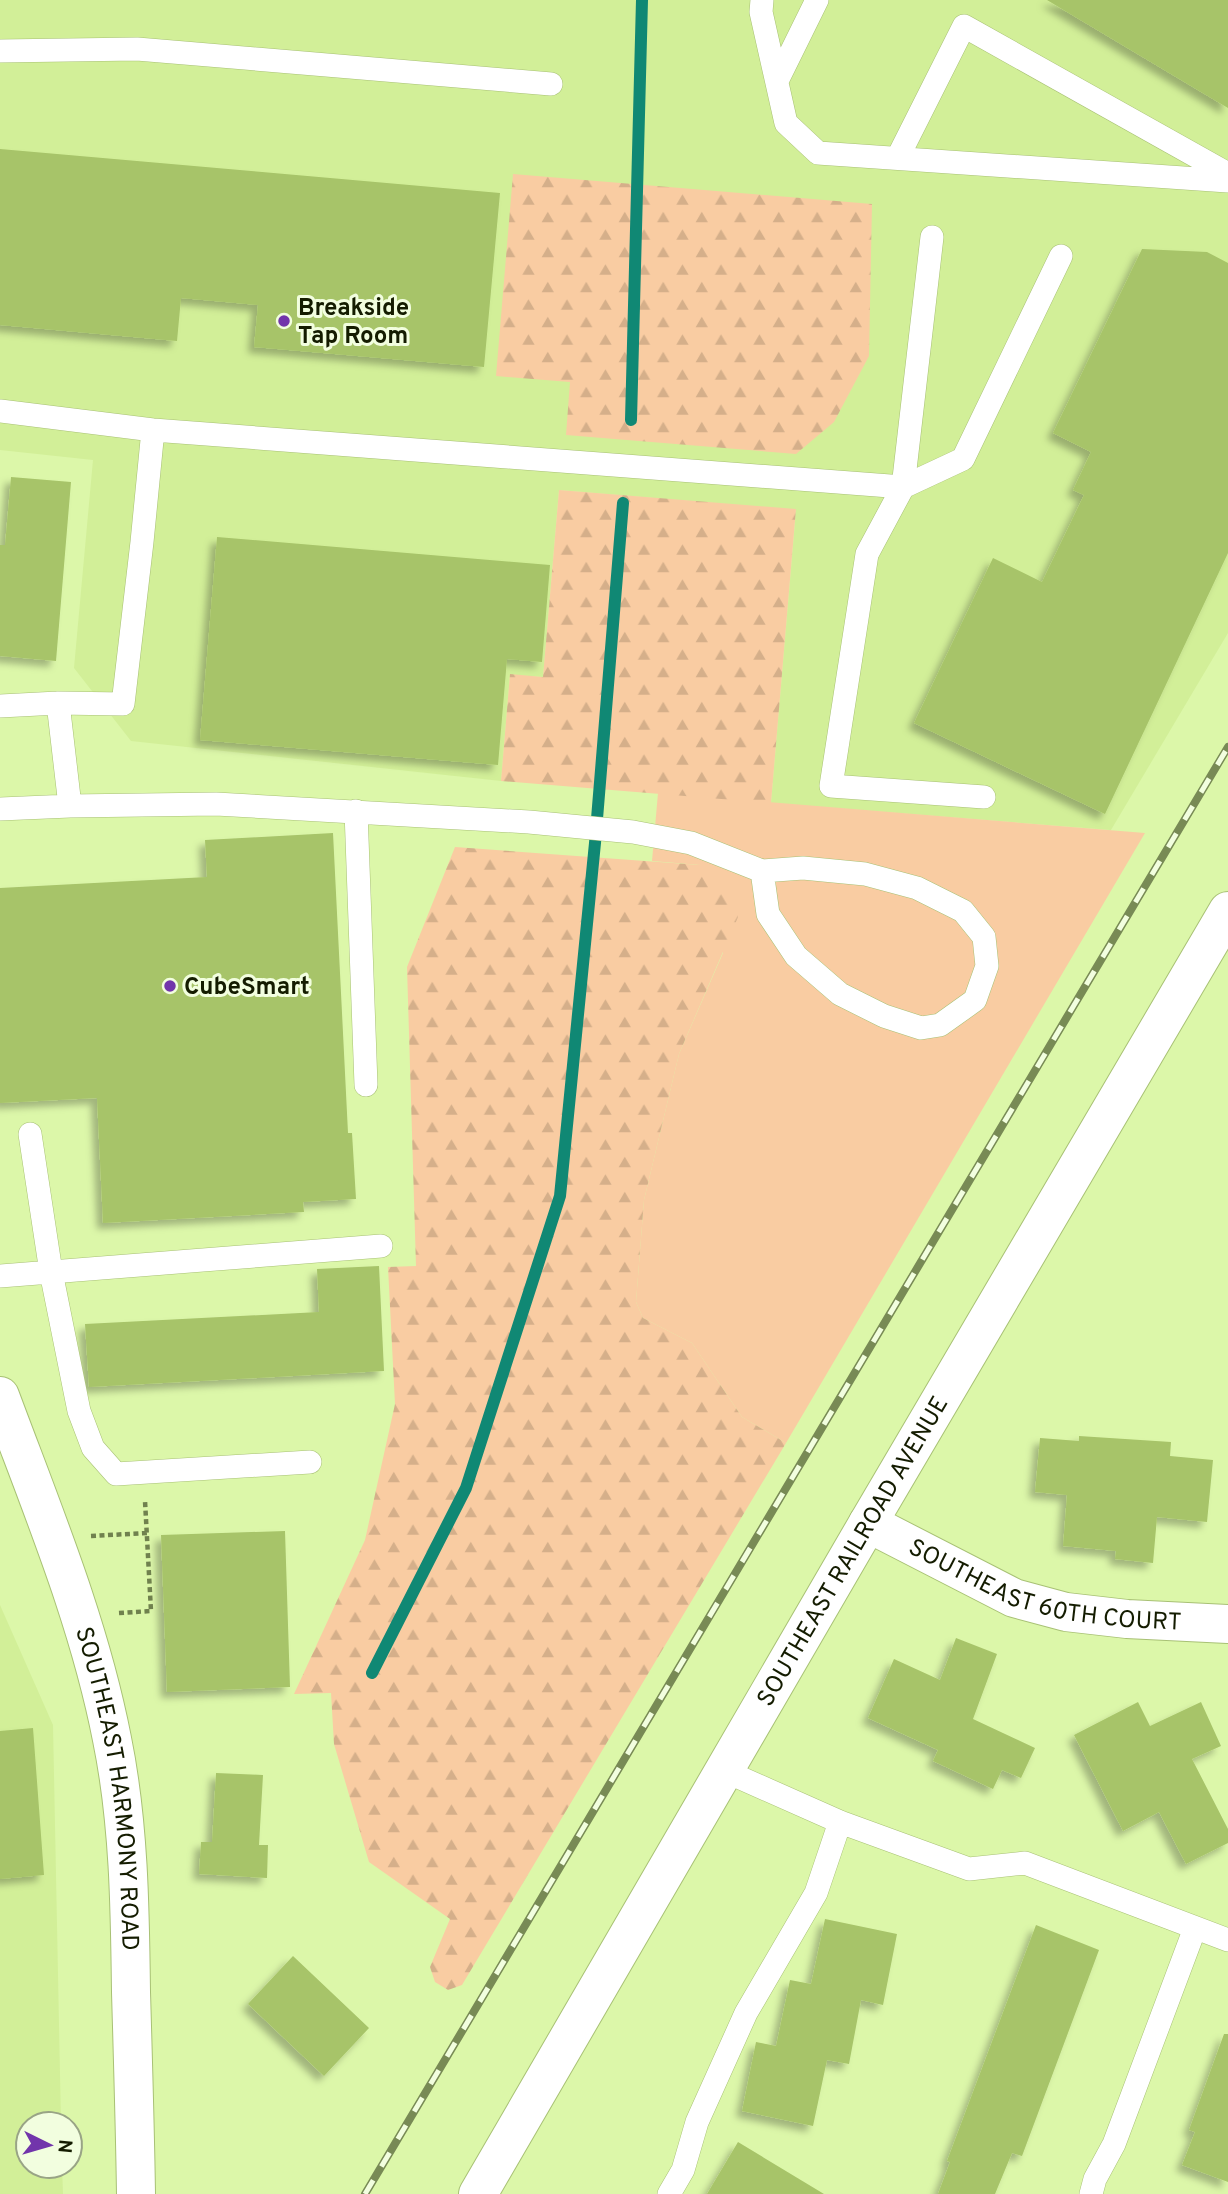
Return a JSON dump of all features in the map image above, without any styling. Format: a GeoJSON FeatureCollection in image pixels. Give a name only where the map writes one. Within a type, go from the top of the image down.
{"type":"FeatureCollection","features":[{"type":"Feature","properties":{"kind":"street","name":"SOUTHEAST RAILROAD AVENUE"},"geometry":{"type":"LineString","coordinates":[[478,2194],[1228,911]]}},
{"type":"Feature","properties":{"kind":"street","name":"SOUTHEAST HARMONY ROAD"},"geometry":{"type":"LineString","coordinates":[[0,1396],[76,1604],[100,1684],[113,1741],[128,1863],[136,2194]]}},
{"type":"Feature","properties":{"kind":"street","name":"SOUTHEAST 60TH COURT"},"geometry":{"type":"LineString","coordinates":[[868,1523],[1014,1598],[1066,1612],[1127,1619],[1228,1624]]}},
{"type":"Feature","properties":{"kind":"lane"},"geometry":{"type":"LineString","coordinates":[[762,0],[761,12],[786,123],[818,153],[1228,181]]}},
{"type":"Feature","properties":{"kind":"lane"},"geometry":{"type":"LineString","coordinates":[[777,81],[817,0]]}},
{"type":"Feature","properties":{"kind":"lane"},"geometry":{"type":"LineString","coordinates":[[898,157],[964,26],[1228,174]]}},
{"type":"Feature","properties":{"kind":"lane"},"geometry":{"type":"LineString","coordinates":[[0,51],[137,49],[551,84]]}},
{"type":"Feature","properties":{"kind":"lane"},"geometry":{"type":"LineString","coordinates":[[932,237],[903,487],[867,554],[831,786],[984,797]]}},
{"type":"Feature","properties":{"kind":"lane"},"geometry":{"type":"LineString","coordinates":[[0,411],[153,430],[903,487],[963,459],[1061,256]]}},
{"type":"Feature","properties":{"kind":"lane"},"geometry":{"type":"LineString","coordinates":[[0,706],[123,704],[153,430]]}},
{"type":"Feature","properties":{"kind":"lane"},"geometry":{"type":"LineString","coordinates":[[58,703],[69,806]]}},
{"type":"Feature","properties":{"kind":"lane"},"geometry":{"type":"LineString","coordinates":[[0,809],[216,804],[529,822],[633,832],[691,842],[762,872],[803,868],[865,874],[917,888],[963,911],[984,937],[987,966],[975,1000],[940,1025],[921,1028],[884,1016],[840,994],[796,956],[768,914],[762,872]]}},
{"type":"Feature","properties":{"kind":"lane"},"geometry":{"type":"LineString","coordinates":[[356,811],[366,1085]]}},
{"type":"Feature","properties":{"kind":"lane"},"geometry":{"type":"LineString","coordinates":[[30,1134],[51,1272],[79,1411],[93,1448],[116,1474],[310,1462]]}},
{"type":"Feature","properties":{"kind":"lane"},"geometry":{"type":"LineString","coordinates":[[0,1276],[380,1246]]}},
{"type":"Feature","properties":{"kind":"lane"},"geometry":{"type":"LineString","coordinates":[[725,1770],[840,1822],[969,1869],[1025,1863],[1228,1940]]}},
{"type":"Feature","properties":{"kind":"lane"},"geometry":{"type":"LineString","coordinates":[[669,2194],[683,2170],[697,2122],[746,2013],[816,1893],[840,1822]]}},
{"type":"Feature","properties":{"kind":"lane"},"geometry":{"type":"LineString","coordinates":[[1091,2194],[1095,2179],[1114,2144],[1195,1928]]}},
{"type":"Feature","properties":{"kind":"path"},"geometry":{"type":"LineString","coordinates":[[114,1613],[151,1611],[143,1473]]}},
{"type":"Feature","properties":{"kind":"path"},"geometry":{"type":"LineString","coordinates":[[90,1536],[146,1533]]}},
{"type":"Feature","properties":{"kind":"shaded area"},"geometry":{"type":"Polygon","coordinates":[[[0,0],[1228,0],[1228,633],[1111,830],[771,803],[796,510],[559,490],[543,677],[510,675],[501,781],[131,741],[74,668],[93,460],[0,450],[0,0]]]}},
{"type":"Feature","properties":{"kind":"shaded area"},"geometry":{"type":"Polygon","coordinates":[[[0,1605],[53,1725],[61,2110],[14,2110],[14,2180],[62,2180],[63,2194],[0,2194],[0,1605]]]}},
{"type":"Feature","properties":{"kind":"green space"},"geometry":{"type":"Polygon","coordinates":[[[513,174],[872,204],[869,356],[834,422],[796,454],[566,435],[570,382],[496,376],[513,174]]]}},
{"type":"Feature","properties":{"kind":"green space"},"geometry":{"type":"Polygon","coordinates":[[[559,490],[796,509],[771,803],[501,781],[510,674],[543,677],[559,490]]]}},
{"type":"Feature","properties":{"kind":"green space"},"geometry":{"type":"Polygon","coordinates":[[[658,793],[1145,833],[786,1443],[742,1417],[692,1343],[643,1318],[636,1302],[644,1200],[679,1054],[723,953],[700,865],[652,861],[658,793]]]}},
{"type":"Feature","properties":{"kind":"green space"},"geometry":{"type":"Polygon","coordinates":[[[455,847],[700,865],[729,886],[738,917],[679,1054],[644,1200],[636,1302],[643,1318],[692,1343],[742,1417],[786,1443],[462,1985],[448,1990],[435,1982],[430,1967],[450,1919],[369,1862],[334,1744],[331,1693],[294,1694],[365,1540],[395,1404],[388,1267],[416,1266],[407,967],[455,847]]]}},
{"type":"Feature","properties":{"kind":"building"},"geometry":{"type":"Polygon","coordinates":[[[1047,0],[1228,0],[1228,108],[1047,0]]]}},
{"type":"Feature","properties":{"kind":"building"},"geometry":{"type":"Polygon","coordinates":[[[0,149],[500,193],[484,367],[254,347],[258,305],[181,298],[177,341],[0,325],[0,149]]]}},
{"type":"Feature","properties":{"kind":"building"},"geometry":{"type":"Polygon","coordinates":[[[1142,249],[1207,252],[1228,263],[1228,553],[1105,814],[914,723],[993,558],[1042,582],[1084,495],[1073,490],[1091,452],[1053,433],[1142,249]]]}},
{"type":"Feature","properties":{"kind":"building"},"geometry":{"type":"Polygon","coordinates":[[[11,477],[71,482],[56,661],[0,656],[0,545],[5,545],[11,477]]]}},
{"type":"Feature","properties":{"kind":"building"},"geometry":{"type":"Polygon","coordinates":[[[217,537],[550,565],[542,662],[507,659],[498,765],[200,740],[217,537]]]}},
{"type":"Feature","properties":{"kind":"building","name":"CubeSmart"},"geometry":{"type":"Polygon","coordinates":[[[333,833],[348,1133],[352,1133],[356,1199],[303,1202],[304,1212],[103,1223],[97,1098],[0,1103],[0,888],[207,877],[205,840],[333,833]]]}},
{"type":"Feature","properties":{"kind":"building"},"geometry":{"type":"Polygon","coordinates":[[[379,1266],[384,1371],[89,1387],[85,1324],[319,1312],[317,1269],[379,1266]]]}},
{"type":"Feature","properties":{"kind":"building"},"geometry":{"type":"Polygon","coordinates":[[[1079,1436],[1171,1442],[1170,1456],[1213,1460],[1207,1522],[1157,1517],[1153,1563],[1115,1559],[1116,1551],[1063,1546],[1067,1495],[1035,1492],[1040,1438],[1079,1441],[1079,1436]]]}},
{"type":"Feature","properties":{"kind":"building"},"geometry":{"type":"Polygon","coordinates":[[[285,1531],[290,1687],[167,1692],[161,1535],[285,1531]]]}},
{"type":"Feature","properties":{"kind":"building"},"geometry":{"type":"Polygon","coordinates":[[[956,1638],[997,1654],[973,1719],[1035,1748],[1021,1778],[1002,1770],[993,1789],[933,1761],[938,1750],[868,1718],[894,1659],[940,1680],[956,1638]]]}},
{"type":"Feature","properties":{"kind":"building"},"geometry":{"type":"Polygon","coordinates":[[[1138,1702],[1150,1726],[1201,1702],[1221,1746],[1192,1759],[1228,1829],[1228,1843],[1186,1864],[1159,1812],[1123,1831],[1074,1735],[1138,1702]]]}},
{"type":"Feature","properties":{"kind":"building"},"geometry":{"type":"Polygon","coordinates":[[[33,1728],[44,1875],[0,1879],[0,1731],[33,1728]]]}},
{"type":"Feature","properties":{"kind":"building"},"geometry":{"type":"Polygon","coordinates":[[[216,1773],[263,1775],[259,1845],[268,1845],[267,1878],[199,1874],[201,1842],[212,1842],[216,1773]]]}},
{"type":"Feature","properties":{"kind":"building"},"geometry":{"type":"Polygon","coordinates":[[[825,1919],[897,1934],[883,2005],[861,2000],[849,2064],[827,2060],[813,2126],[742,2111],[756,2042],[776,2046],[790,1980],[811,1984],[825,1919]]]}},
{"type":"Feature","properties":{"kind":"building"},"geometry":{"type":"Polygon","coordinates":[[[1036,1925],[1099,1950],[1022,2156],[1012,2153],[995,2194],[938,2194],[950,2162],[947,2161],[1036,1925]]]}},
{"type":"Feature","properties":{"kind":"building"},"geometry":{"type":"Polygon","coordinates":[[[293,1956],[369,2028],[324,2076],[248,2004],[293,1956]]]}},
{"type":"Feature","properties":{"kind":"building"},"geometry":{"type":"Polygon","coordinates":[[[1224,2034],[1228,2034],[1228,2182],[1182,2165],[1195,2132],[1189,2130],[1224,2034]]]}},
{"type":"Feature","properties":{"kind":"building"},"geometry":{"type":"Polygon","coordinates":[[[738,2142],[824,2194],[707,2194],[738,2142]]]}},
{"type":"Feature","properties":{"kind":"waterway"},"geometry":{"type":"LineString","coordinates":[[631,420],[642,0]]}},
{"type":"Feature","properties":{"kind":"waterway"},"geometry":{"type":"LineString","coordinates":[[372,1673],[466,1488],[560,1196],[595,843],[623,503]]}},
{"type":"Feature","properties":{"kind":"railway"},"geometry":{"type":"LineString","coordinates":[[365,2194],[1228,747]]}},
{"type":"Feature","properties":{"kind":"place","name":"Breakside Tap Room"},"geometry":{"type":"Point","coordinates":[284,321]}},
{"type":"Feature","properties":{"kind":"place","name":"CubeSmart"},"geometry":{"type":"Point","coordinates":[170,986]}}]}
